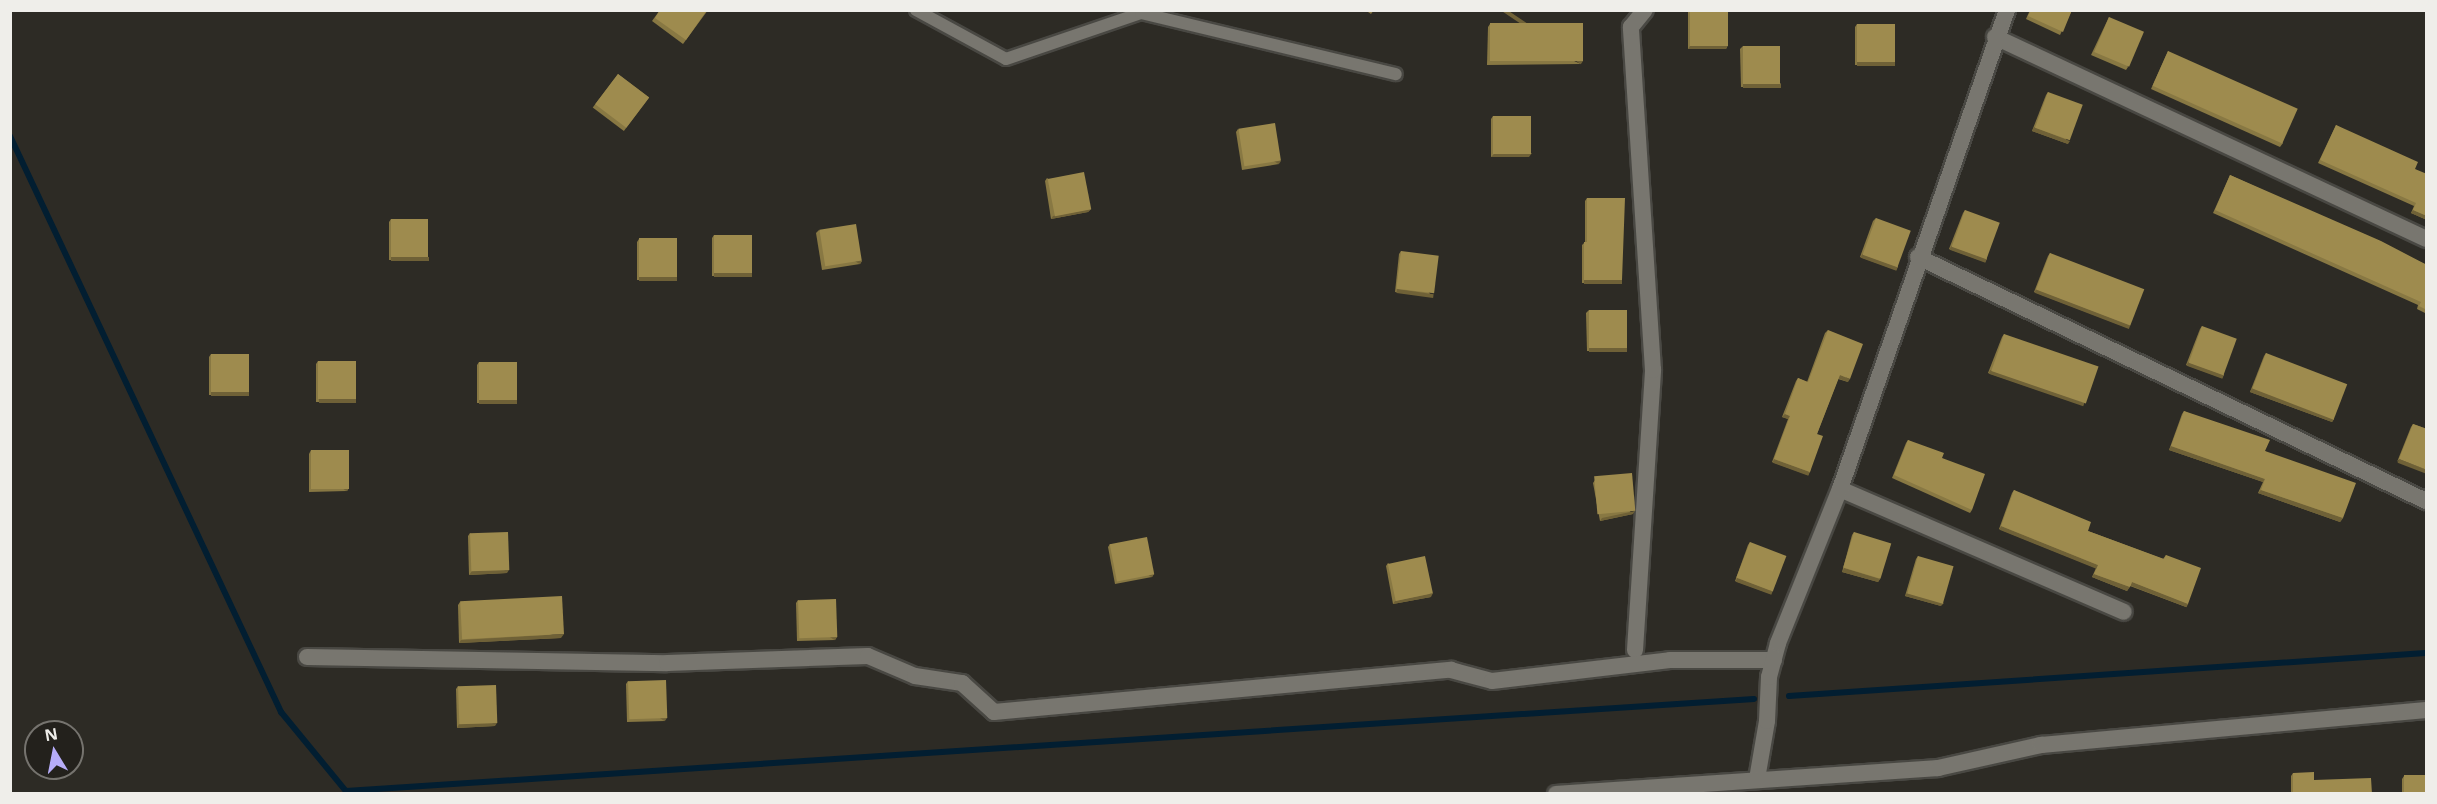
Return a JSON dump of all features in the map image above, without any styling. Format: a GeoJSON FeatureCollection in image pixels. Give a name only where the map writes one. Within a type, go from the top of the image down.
{"type":"FeatureCollection","features":[{"type":"Feature","properties":{"kind":"street"},"geometry":{"type":"LineString","coordinates":[[1635,650],[1653,370],[1631,27],[1645,10]]}},
{"type":"Feature","properties":{"kind":"street"},"geometry":{"type":"LineString","coordinates":[[1756,779],[1774,660],[1840,489],[1918,257],[1995,37],[2007,10]]}},
{"type":"Feature","properties":{"kind":"street"},"geometry":{"type":"LineString","coordinates":[[1995,37],[2427,239]]}},
{"type":"Feature","properties":{"kind":"street"},"geometry":{"type":"LineString","coordinates":[[1918,257],[2427,501]]}},
{"type":"Feature","properties":{"kind":"street"},"geometry":{"type":"LineString","coordinates":[[1840,489],[2124,612]]}},
{"type":"Feature","properties":{"kind":"street"},"geometry":{"type":"LineString","coordinates":[[307,657],[667,663],[868,656],[915,676],[962,683],[994,712],[1451,670],[1492,681],[1670,660],[1774,660]]}},
{"type":"Feature","properties":{"kind":"street"},"geometry":{"type":"LineString","coordinates":[[1556,794],[1938,768],[2041,745],[2427,710]]}},
{"type":"Feature","properties":{"kind":"lane"},"geometry":{"type":"LineString","coordinates":[[916,10],[1006,59],[1141,13],[1396,74]]}},
{"type":"Feature","properties":{"kind":"building"},"geometry":{"type":"Polygon","coordinates":[[[660,10],[707,10],[686,40],[655,18],[660,10]]]}},
{"type":"Feature","properties":{"kind":"building"},"geometry":{"type":"Polygon","coordinates":[[[1690,10],[1728,10],[1728,46],[1690,46],[1690,10]]]}},
{"type":"Feature","properties":{"kind":"building"},"geometry":{"type":"Polygon","coordinates":[[[2031,10],[2072,10],[2063,32],[2028,16],[2031,10]]]}},
{"type":"Feature","properties":{"kind":"building"},"geometry":{"type":"Polygon","coordinates":[[[2109,17],[2144,32],[2129,67],[2094,52],[2109,17]]]}},
{"type":"Feature","properties":{"kind":"building"},"geometry":{"type":"Polygon","coordinates":[[[1490,23],[1583,23],[1583,61],[1490,61],[1490,23]]]}},
{"type":"Feature","properties":{"kind":"building"},"geometry":{"type":"Polygon","coordinates":[[[1857,24],[1895,24],[1895,62],[1857,62],[1857,24]]]}},
{"type":"Feature","properties":{"kind":"building"},"geometry":{"type":"Polygon","coordinates":[[[1743,46],[1780,46],[1780,84],[1743,84],[1743,46]]]}},
{"type":"Feature","properties":{"kind":"building"},"geometry":{"type":"Polygon","coordinates":[[[2168,51],[2298,109],[2282,143],[2153,86],[2168,51]]]}},
{"type":"Feature","properties":{"kind":"building"},"geometry":{"type":"Polygon","coordinates":[[[618,74],[649,97],[626,128],[595,104],[618,74]]]}},
{"type":"Feature","properties":{"kind":"building"},"geometry":{"type":"Polygon","coordinates":[[[2048,92],[2083,105],[2070,140],[2035,128],[2048,92]]]}},
{"type":"Feature","properties":{"kind":"building"},"geometry":{"type":"Polygon","coordinates":[[[1493,116],[1531,116],[1531,154],[1493,154],[1493,116]]]}},
{"type":"Feature","properties":{"kind":"building"},"geometry":{"type":"Polygon","coordinates":[[[1275,123],[1281,161],[1244,166],[1238,129],[1275,123]]]}},
{"type":"Feature","properties":{"kind":"building"},"geometry":{"type":"Polygon","coordinates":[[[2336,125],[2418,162],[2415,169],[2427,174],[2427,216],[2413,210],[2416,203],[2320,160],[2336,125]]]}},
{"type":"Feature","properties":{"kind":"building"},"geometry":{"type":"Polygon","coordinates":[[[1084,172],[1091,209],[1055,216],[1048,179],[1084,172]]]}},
{"type":"Feature","properties":{"kind":"building"},"geometry":{"type":"Polygon","coordinates":[[[2230,175],[2381,241],[2427,265],[2427,310],[2419,306],[2421,302],[2215,210],[2230,175]]]}},
{"type":"Feature","properties":{"kind":"building"},"geometry":{"type":"Polygon","coordinates":[[[1587,198],[1625,198],[1622,280],[1584,280],[1587,198]]]}},
{"type":"Feature","properties":{"kind":"building"},"geometry":{"type":"Polygon","coordinates":[[[1965,210],[2000,223],[1986,259],[1952,247],[1965,210]]]}},
{"type":"Feature","properties":{"kind":"building"},"geometry":{"type":"Polygon","coordinates":[[[1876,218],[1911,231],[1897,267],[1863,255],[1876,218]]]}},
{"type":"Feature","properties":{"kind":"building"},"geometry":{"type":"Polygon","coordinates":[[[391,219],[428,219],[428,257],[391,257],[391,219]]]}},
{"type":"Feature","properties":{"kind":"building"},"geometry":{"type":"Polygon","coordinates":[[[856,224],[862,261],[825,266],[819,230],[856,224]]]}},
{"type":"Feature","properties":{"kind":"building"},"geometry":{"type":"Polygon","coordinates":[[[714,235],[752,235],[752,273],[714,273],[714,235]]]}},
{"type":"Feature","properties":{"kind":"building"},"geometry":{"type":"Polygon","coordinates":[[[639,238],[677,238],[677,277],[639,277],[639,238]]]}},
{"type":"Feature","properties":{"kind":"building"},"geometry":{"type":"Polygon","coordinates":[[[1401,251],[1439,256],[1434,293],[1396,289],[1401,251]]]}},
{"type":"Feature","properties":{"kind":"building"},"geometry":{"type":"Polygon","coordinates":[[[2050,253],[2144,289],[2130,326],[2036,289],[2050,253]]]}},
{"type":"Feature","properties":{"kind":"building"},"geometry":{"type":"Polygon","coordinates":[[[1589,310],[1627,310],[1627,348],[1589,348],[1589,310]]]}},
{"type":"Feature","properties":{"kind":"building"},"geometry":{"type":"Polygon","coordinates":[[[2202,326],[2237,339],[2223,375],[2189,363],[2202,326]]]}},
{"type":"Feature","properties":{"kind":"building"},"geometry":{"type":"Polygon","coordinates":[[[1828,330],[1863,344],[1850,379],[1840,375],[1817,434],[1823,436],[1810,472],[1774,459],[1790,416],[1785,414],[1798,378],[1808,382],[1828,330]]]}},
{"type":"Feature","properties":{"kind":"building"},"geometry":{"type":"Polygon","coordinates":[[[2004,334],[2099,367],[2086,403],[1991,371],[2004,334]]]}},
{"type":"Feature","properties":{"kind":"building"},"geometry":{"type":"Polygon","coordinates":[[[2266,353],[2347,384],[2334,420],[2252,388],[2266,353]]]}},
{"type":"Feature","properties":{"kind":"building"},"geometry":{"type":"Polygon","coordinates":[[[211,354],[249,354],[249,392],[211,392],[211,354]]]}},
{"type":"Feature","properties":{"kind":"building"},"geometry":{"type":"Polygon","coordinates":[[[318,361],[356,361],[356,399],[318,399],[318,361]]]}},
{"type":"Feature","properties":{"kind":"building"},"geometry":{"type":"Polygon","coordinates":[[[479,362],[517,362],[517,400],[479,400],[479,362]]]}},
{"type":"Feature","properties":{"kind":"building"},"geometry":{"type":"Polygon","coordinates":[[[2184,411],[2270,440],[2265,451],[2356,483],[2343,518],[2261,490],[2265,479],[2171,446],[2184,411]]]}},
{"type":"Feature","properties":{"kind":"building"},"geometry":{"type":"Polygon","coordinates":[[[2413,424],[2427,429],[2427,470],[2399,459],[2413,424]]]}},
{"type":"Feature","properties":{"kind":"building"},"geometry":{"type":"Polygon","coordinates":[[[1908,440],[1944,453],[1942,458],[1985,474],[1972,510],[1894,475],[1908,440]]]}},
{"type":"Feature","properties":{"kind":"building"},"geometry":{"type":"Polygon","coordinates":[[[311,450],[349,450],[349,489],[311,489],[311,450]]]}},
{"type":"Feature","properties":{"kind":"building"},"geometry":{"type":"Polygon","coordinates":[[[1632,473],[1635,511],[1597,514],[1594,476],[1632,473]]]}},
{"type":"Feature","properties":{"kind":"building"},"geometry":{"type":"Polygon","coordinates":[[[2014,490],[2091,522],[2088,531],[2164,559],[2166,555],[2201,568],[2188,604],[2132,582],[2130,587],[2094,574],[2098,565],[2001,526],[2014,490]]]}},
{"type":"Feature","properties":{"kind":"building"},"geometry":{"type":"Polygon","coordinates":[[[508,532],[509,570],[471,571],[470,533],[508,532]]]}},
{"type":"Feature","properties":{"kind":"building"},"geometry":{"type":"Polygon","coordinates":[[[1854,532],[1891,543],[1880,579],[1843,567],[1854,532]]]}},
{"type":"Feature","properties":{"kind":"building"},"geometry":{"type":"Polygon","coordinates":[[[1147,537],[1154,574],[1117,582],[1110,544],[1147,537]]]}},
{"type":"Feature","properties":{"kind":"building"},"geometry":{"type":"Polygon","coordinates":[[[1750,542],[1786,556],[1773,591],[1736,577],[1750,542]]]}},
{"type":"Feature","properties":{"kind":"building"},"geometry":{"type":"Polygon","coordinates":[[[1425,556],[1433,593],[1396,601],[1388,564],[1425,556]]]}},
{"type":"Feature","properties":{"kind":"building"},"geometry":{"type":"Polygon","coordinates":[[[1918,556],[1954,566],[1943,604],[1907,593],[1918,556]]]}},
{"type":"Feature","properties":{"kind":"building"},"geometry":{"type":"Polygon","coordinates":[[[562,596],[564,634],[462,639],[460,601],[562,596]]]}},
{"type":"Feature","properties":{"kind":"building"},"geometry":{"type":"Polygon","coordinates":[[[836,599],[837,637],[799,638],[798,600],[836,599]]]}},
{"type":"Feature","properties":{"kind":"building"},"geometry":{"type":"Polygon","coordinates":[[[666,680],[667,718],[629,719],[628,681],[666,680]]]}},
{"type":"Feature","properties":{"kind":"building"},"geometry":{"type":"Polygon","coordinates":[[[496,685],[497,723],[459,724],[458,686],[496,685]]]}},
{"type":"Feature","properties":{"kind":"building"},"geometry":{"type":"Polygon","coordinates":[[[2314,772],[2314,780],[2371,778],[2372,794],[2293,794],[2293,773],[2314,772]]]}},
{"type":"Feature","properties":{"kind":"building"},"geometry":{"type":"Polygon","coordinates":[[[2404,775],[2426,775],[2426,794],[2404,794],[2404,775]]]}},
{"type":"Feature","properties":{"kind":"building"},"geometry":{"type":"Polygon","coordinates":[[[2074,792],[2074,794],[2037,794],[2037,793],[2074,792]]]}},
{"type":"Feature","properties":{"kind":"waterway"},"geometry":{"type":"LineString","coordinates":[[10,136],[281,712],[346,791],[1754,699]]}},
{"type":"Feature","properties":{"kind":"waterway"},"geometry":{"type":"LineString","coordinates":[[1789,696],[2426,653]]}}]}
